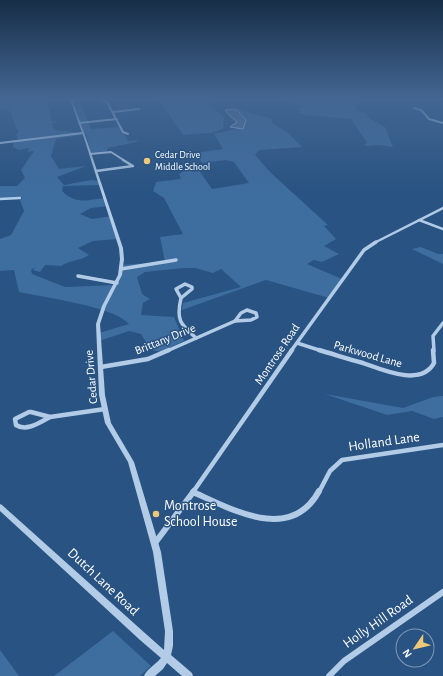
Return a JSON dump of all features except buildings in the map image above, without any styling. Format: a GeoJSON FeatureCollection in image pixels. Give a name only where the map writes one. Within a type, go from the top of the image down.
{"type":"FeatureCollection","features":[{"type":"Feature","properties":{"kind":"street","name":"Cedar Drive"},"geometry":{"type":"LineString","coordinates":[[81,129],[118,238],[122,255],[121,270],[117,283],[104,306],[98,324],[105,409],[109,424],[131,462],[154,543],[169,631],[170,642],[167,658]]}},
{"type":"Feature","properties":{"kind":"street"},"geometry":{"type":"LineString","coordinates":[[122,129],[124,132],[128,134]]}},
{"type":"Feature","properties":{"kind":"street"},"geometry":{"type":"LineString","coordinates":[[0,143],[83,133]]}},
{"type":"Feature","properties":{"kind":"street"},"geometry":{"type":"LineString","coordinates":[[90,154],[111,152],[133,166],[96,171]]}},
{"type":"Feature","properties":{"kind":"street"},"geometry":{"type":"LineString","coordinates":[[0,200],[20,198]]}},
{"type":"Feature","properties":{"kind":"street","name":"Montrose Road"},"geometry":{"type":"LineString","coordinates":[[154,543],[193,492],[364,250],[374,243],[443,208]]}},
{"type":"Feature","properties":{"kind":"street"},"geometry":{"type":"LineString","coordinates":[[419,220],[443,229]]}},
{"type":"Feature","properties":{"kind":"street"},"geometry":{"type":"LineString","coordinates":[[121,270],[176,260]]}},
{"type":"Feature","properties":{"kind":"street"},"geometry":{"type":"LineString","coordinates":[[78,276],[117,283]]}},
{"type":"Feature","properties":{"kind":"street"},"geometry":{"type":"LineString","coordinates":[[181,298],[176,290],[177,287],[185,284],[192,287],[190,292],[181,298],[177,311],[178,319],[182,326],[196,338]]}},
{"type":"Feature","properties":{"kind":"street","name":"Brittany Drive"},"geometry":{"type":"LineString","coordinates":[[101,367],[144,360],[235,321],[253,320],[257,317],[257,314],[252,311],[243,311],[235,321]]}},
{"type":"Feature","properties":{"kind":"street","name":"Parkwood Lane"},"geometry":{"type":"LineString","coordinates":[[297,343],[394,373],[416,374],[426,371],[434,364],[432,338],[437,329],[443,323]]}},
{"type":"Feature","properties":{"kind":"street"},"geometry":{"type":"LineString","coordinates":[[50,417],[26,412],[17,417],[15,422],[17,427],[26,428],[50,417],[105,409]]}},
{"type":"Feature","properties":{"kind":"street","name":"Holland Lane"},"geometry":{"type":"LineString","coordinates":[[193,492],[252,517],[265,520],[284,518],[298,514],[311,505],[331,468],[342,460],[443,445]]}},
{"type":"Feature","properties":{"kind":"street","name":"Dutch Lane Road"},"geometry":{"type":"LineString","coordinates":[[0,507],[167,658],[189,676]]}},
{"type":"Feature","properties":{"kind":"street","name":"Holly Hill Road"},"geometry":{"type":"LineString","coordinates":[[329,676],[344,660],[443,592]]}},
{"type":"Feature","properties":{"kind":"street"},"geometry":{"type":"LineString","coordinates":[[148,676],[160,667],[167,658]]}},
{"type":"Feature","properties":{"kind":"shaded area"},"geometry":{"type":"Polygon","coordinates":[[[17,129],[54,129],[54,130],[82,133],[80,129],[121,129],[128,141],[138,140],[136,142],[108,148],[107,151],[91,153],[86,134],[56,139],[51,156],[59,169],[86,166],[57,177],[64,185],[91,180],[98,181],[100,185],[63,186],[62,191],[77,200],[105,198],[108,206],[91,208],[80,214],[92,219],[112,216],[118,239],[93,241],[78,248],[89,255],[86,257],[61,266],[45,265],[40,272],[33,270],[35,267],[31,270],[32,274],[65,287],[116,285],[121,265],[165,262],[160,237],[183,234],[164,198],[153,191],[156,182],[181,179],[179,174],[188,170],[198,169],[212,189],[249,183],[234,162],[226,160],[202,163],[195,153],[223,149],[214,134],[237,129],[281,129],[288,133],[302,147],[259,150],[255,155],[271,173],[328,225],[324,226],[336,239],[324,246],[339,254],[322,262],[314,260],[307,264],[342,279],[329,298],[266,280],[182,310],[183,303],[241,287],[221,269],[213,273],[195,268],[145,272],[137,277],[142,294],[150,299],[143,303],[141,315],[174,317],[184,341],[161,352],[151,350],[141,334],[129,331],[99,341],[99,333],[129,324],[121,318],[95,308],[19,292],[14,270],[0,271],[0,239],[11,235],[24,211],[20,200],[23,197],[0,199],[0,186],[17,186],[25,178],[21,170],[34,151],[28,152],[29,148],[19,150],[13,147],[13,142],[19,141],[16,135],[19,131],[17,129]]]}},
{"type":"Feature","properties":{"kind":"shaded area"},"geometry":{"type":"Polygon","coordinates":[[[179,129],[223,129],[211,133],[183,135],[179,129]]]}},
{"type":"Feature","properties":{"kind":"shaded area"},"geometry":{"type":"Polygon","coordinates":[[[357,129],[386,129],[393,147],[379,145],[366,146],[364,144],[367,143],[357,129]]]}},
{"type":"Feature","properties":{"kind":"shaded area"},"geometry":{"type":"Polygon","coordinates":[[[421,247],[438,254],[443,254],[443,264],[412,249],[421,247]]]}},
{"type":"Feature","properties":{"kind":"shaded area"},"geometry":{"type":"Polygon","coordinates":[[[325,394],[403,408],[433,397],[443,396],[443,417],[434,419],[412,411],[387,415],[325,394]]]}},
{"type":"Feature","properties":{"kind":"shaded area"},"geometry":{"type":"Polygon","coordinates":[[[113,631],[151,666],[140,676],[54,676],[113,631]]]}},
{"type":"Feature","properties":{"kind":"shaded area"},"geometry":{"type":"Polygon","coordinates":[[[0,650],[19,676],[0,676],[0,650]]]}},
{"type":"Feature","properties":{"kind":"place","name":"Cedar Drive Middle School"},"geometry":{"type":"Point","coordinates":[147,161]}},
{"type":"Feature","properties":{"kind":"place","name":"Montrose School House"},"geometry":{"type":"Point","coordinates":[156,514]}}]}
